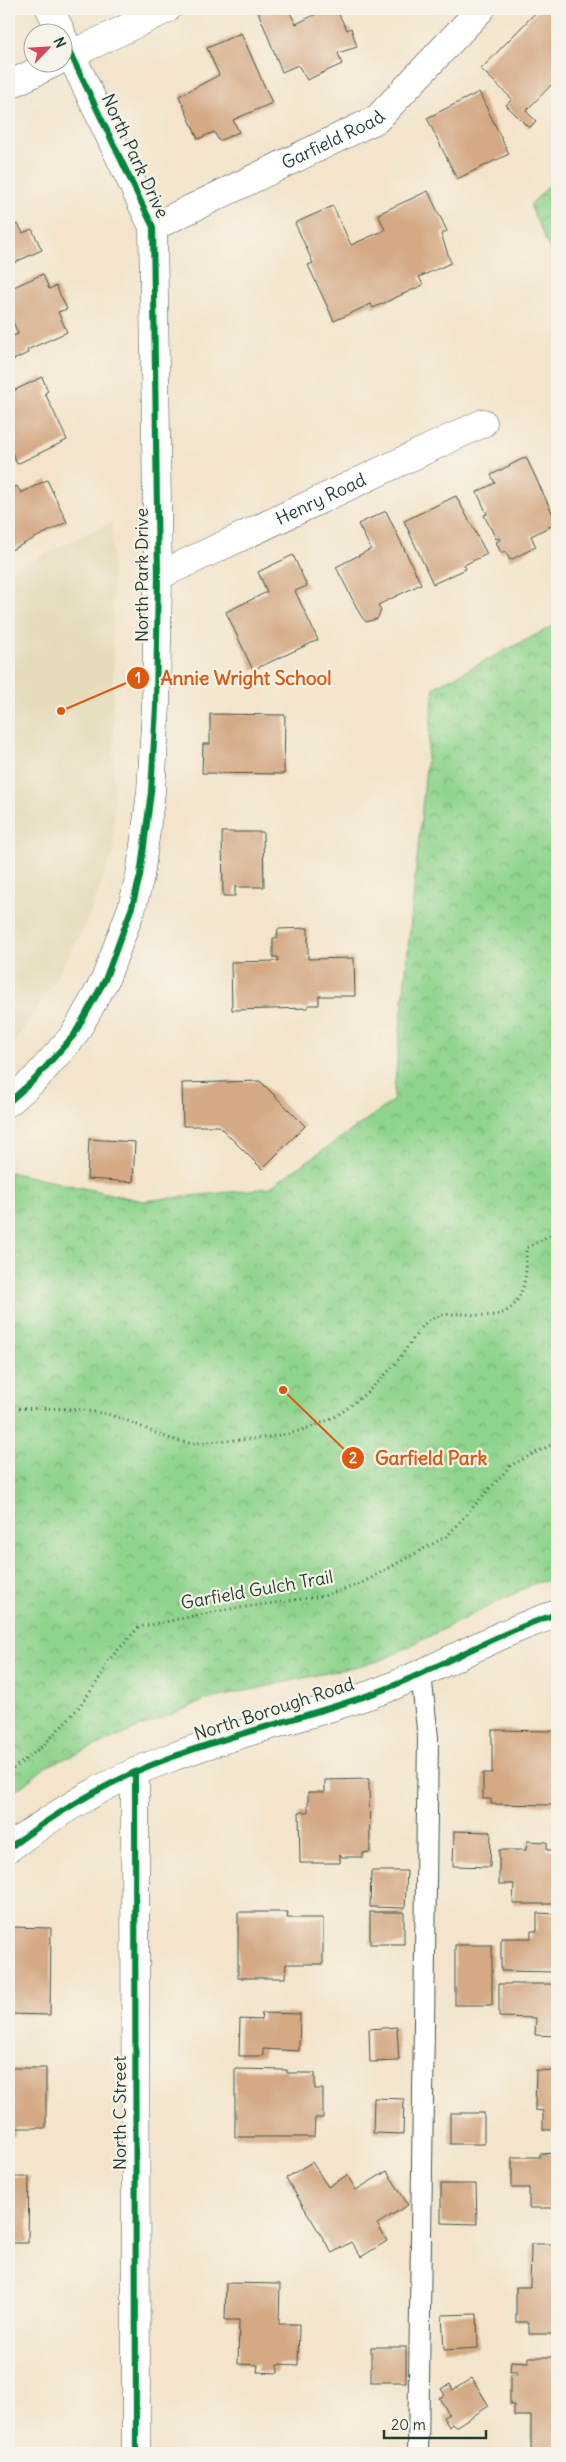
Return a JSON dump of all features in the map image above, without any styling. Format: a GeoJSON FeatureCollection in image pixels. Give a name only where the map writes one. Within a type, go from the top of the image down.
{"type":"FeatureCollection","features":[{"type":"Feature","properties":{"kind":"street","name":"North Park Drive"},"geometry":{"type":"LineString","coordinates":[[50,9],[54,22]]}},
{"type":"Feature","properties":{"kind":"street"},"geometry":{"type":"LineString","coordinates":[[72,46],[167,9]]}},
{"type":"Feature","properties":{"kind":"street","name":"Garfield Road"},"geometry":{"type":"LineString","coordinates":[[153,226],[377,119],[481,9]]}},
{"type":"Feature","properties":{"kind":"street","name":"North Park Drive"},"geometry":{"type":"LineString","coordinates":[[9,1102],[35,1079],[74,1035],[105,980],[132,907],[140,876],[151,792],[156,707],[158,576],[153,226],[72,67]]}},
{"type":"Feature","properties":{"kind":"street"},"geometry":{"type":"LineString","coordinates":[[9,85],[28,72]]}},
{"type":"Feature","properties":{"kind":"street","name":"Henry Road"},"geometry":{"type":"LineString","coordinates":[[158,576],[483,423]]}},
{"type":"Feature","properties":{"kind":"street","name":"North Borough Road"},"geometry":{"type":"LineString","coordinates":[[9,1848],[43,1822],[92,1794],[167,1758],[379,1692],[507,1633],[557,1614]]}},
{"type":"Feature","properties":{"kind":"street","name":"North C Street"},"geometry":{"type":"LineString","coordinates":[[135,1772],[136,2453]]}},
{"type":"Feature","properties":{"kind":"lane"},"geometry":{"type":"LineString","coordinates":[[418,2453],[428,1738],[421,1674]]}},
{"type":"Feature","properties":{"kind":"path"},"geometry":{"type":"LineString","coordinates":[[9,1409],[77,1409],[110,1415],[189,1443],[253,1440],[285,1435],[325,1421],[342,1412],[394,1366],[427,1323],[448,1315],[468,1314],[489,1317],[505,1313],[519,1298],[525,1277],[526,1248],[557,1232]]}},
{"type":"Feature","properties":{"kind":"shaded area"},"geometry":{"type":"Polygon","coordinates":[[[112,522],[114,850],[85,926],[49,989],[9,1052],[9,571],[112,522]]]}},
{"type":"Feature","properties":{"kind":"green space"},"geometry":{"type":"Polygon","coordinates":[[[557,177],[557,266],[530,205],[557,177]]]}},
{"type":"Feature","properties":{"kind":"green space"},"geometry":{"type":"Polygon","coordinates":[[[557,624],[557,1579],[535,1583],[380,1661],[206,1700],[47,1766],[9,1796],[9,1172],[143,1201],[269,1188],[393,1101],[434,687],[557,624]]]}},
{"type":"Feature","properties":{"kind":"building"},"geometry":{"type":"Polygon","coordinates":[[[257,9],[288,9],[296,24],[326,9],[336,9],[347,30],[351,28],[357,47],[338,53],[342,64],[307,80],[298,65],[282,72],[257,9]]]}},
{"type":"Feature","properties":{"kind":"building"},"geometry":{"type":"Polygon","coordinates":[[[539,9],[557,9],[557,79],[526,111],[536,121],[529,128],[506,105],[512,99],[481,69],[539,9]]]}},
{"type":"Feature","properties":{"kind":"building"},"geometry":{"type":"Polygon","coordinates":[[[241,33],[272,103],[233,120],[239,132],[219,141],[214,132],[198,139],[179,96],[219,75],[207,48],[241,33]]]}},
{"type":"Feature","properties":{"kind":"building"},"geometry":{"type":"Polygon","coordinates":[[[479,92],[509,154],[457,179],[427,118],[479,92]]]}},
{"type":"Feature","properties":{"kind":"building"},"geometry":{"type":"Polygon","coordinates":[[[428,191],[447,231],[441,234],[451,263],[419,277],[423,285],[373,308],[371,304],[334,321],[308,265],[313,263],[295,223],[333,206],[351,245],[385,230],[378,214],[428,191]]]}},
{"type":"Feature","properties":{"kind":"building"},"geometry":{"type":"Polygon","coordinates":[[[18,224],[23,233],[32,229],[42,250],[9,265],[9,228],[18,224]]]}},
{"type":"Feature","properties":{"kind":"building"},"geometry":{"type":"Polygon","coordinates":[[[43,274],[49,289],[56,286],[67,309],[58,312],[67,332],[27,350],[28,353],[9,362],[9,338],[18,334],[9,312],[9,289],[43,274]]]}},
{"type":"Feature","properties":{"kind":"building"},"geometry":{"type":"Polygon","coordinates":[[[42,377],[48,391],[45,393],[67,440],[17,464],[9,446],[9,393],[42,377]]]}},
{"type":"Feature","properties":{"kind":"building"},"geometry":{"type":"Polygon","coordinates":[[[526,457],[557,523],[531,536],[536,547],[510,560],[505,551],[501,553],[496,542],[500,540],[499,538],[496,539],[484,515],[487,514],[477,492],[495,483],[491,475],[526,457]]]}},
{"type":"Feature","properties":{"kind":"building"},"geometry":{"type":"Polygon","coordinates":[[[47,480],[67,522],[9,551],[9,490],[17,486],[21,493],[47,480]]]}},
{"type":"Feature","properties":{"kind":"building"},"geometry":{"type":"Polygon","coordinates":[[[456,496],[487,554],[464,565],[466,569],[433,584],[404,521],[456,496]]]}},
{"type":"Feature","properties":{"kind":"building"},"geometry":{"type":"Polygon","coordinates":[[[386,511],[421,584],[378,605],[381,611],[377,619],[366,622],[361,616],[336,567],[371,549],[358,524],[386,511]]]}},
{"type":"Feature","properties":{"kind":"building"},"geometry":{"type":"Polygon","coordinates":[[[293,555],[307,586],[295,591],[318,640],[253,670],[226,612],[267,592],[258,572],[293,555]]]}},
{"type":"Feature","properties":{"kind":"building"},"geometry":{"type":"Polygon","coordinates":[[[210,714],[285,715],[284,774],[202,773],[203,744],[210,744],[210,714]]]}},
{"type":"Feature","properties":{"kind":"building"},"geometry":{"type":"Polygon","coordinates":[[[222,832],[263,832],[264,887],[235,887],[235,896],[223,896],[222,832]]]}},
{"type":"Feature","properties":{"kind":"building"},"geometry":{"type":"Polygon","coordinates":[[[308,928],[308,959],[354,958],[355,996],[319,996],[319,1005],[308,1005],[308,1008],[232,1010],[231,962],[278,961],[278,957],[273,957],[273,938],[277,938],[278,929],[308,928]]]}},
{"type":"Feature","properties":{"kind":"building"},"geometry":{"type":"Polygon","coordinates":[[[260,1081],[305,1126],[262,1169],[219,1126],[183,1126],[182,1083],[260,1081]]]}},
{"type":"Feature","properties":{"kind":"building"},"geometry":{"type":"Polygon","coordinates":[[[89,1139],[135,1142],[133,1182],[87,1179],[89,1139]]]}},
{"type":"Feature","properties":{"kind":"building"},"geometry":{"type":"Polygon","coordinates":[[[492,1730],[557,1731],[556,1805],[491,1804],[491,1799],[483,1799],[483,1773],[492,1773],[492,1730]]]}},
{"type":"Feature","properties":{"kind":"building"},"geometry":{"type":"Polygon","coordinates":[[[369,1779],[370,1852],[363,1853],[363,1857],[342,1857],[340,1854],[340,1863],[300,1863],[299,1812],[308,1812],[308,1792],[325,1792],[325,1780],[369,1779]]]}},
{"type":"Feature","properties":{"kind":"building"},"geometry":{"type":"Polygon","coordinates":[[[454,1831],[491,1832],[490,1867],[453,1866],[454,1831]]]}},
{"type":"Feature","properties":{"kind":"building"},"geometry":{"type":"Polygon","coordinates":[[[527,1841],[547,1842],[547,1850],[557,1850],[557,1904],[513,1904],[514,1884],[499,1884],[499,1850],[526,1850],[527,1841]]]}},
{"type":"Feature","properties":{"kind":"building"},"geometry":{"type":"Polygon","coordinates":[[[371,1871],[407,1871],[405,1908],[370,1907],[371,1871]]]}},
{"type":"Feature","properties":{"kind":"building"},"geometry":{"type":"Polygon","coordinates":[[[238,1912],[288,1912],[287,1918],[323,1918],[323,1964],[286,1964],[285,1978],[238,1978],[238,1912]]]}},
{"type":"Feature","properties":{"kind":"building"},"geometry":{"type":"Polygon","coordinates":[[[370,1912],[404,1912],[404,1944],[370,1944],[370,1912]]]}},
{"type":"Feature","properties":{"kind":"building"},"geometry":{"type":"Polygon","coordinates":[[[537,1913],[557,1914],[557,1972],[501,1971],[501,1938],[531,1938],[531,1931],[537,1931],[537,1913]]]}},
{"type":"Feature","properties":{"kind":"building"},"geometry":{"type":"Polygon","coordinates":[[[9,1927],[51,1928],[50,2015],[9,2014],[9,1927]]]}},
{"type":"Feature","properties":{"kind":"building"},"geometry":{"type":"Polygon","coordinates":[[[455,1945],[492,1945],[492,2005],[455,2005],[455,1945]]]}},
{"type":"Feature","properties":{"kind":"building"},"geometry":{"type":"Polygon","coordinates":[[[499,1984],[557,1984],[557,2036],[535,2035],[536,2018],[499,2017],[499,1984]]]}},
{"type":"Feature","properties":{"kind":"building"},"geometry":{"type":"Polygon","coordinates":[[[262,2013],[300,2014],[299,2051],[263,2049],[263,2056],[239,2056],[240,2019],[261,2020],[262,2013]]]}},
{"type":"Feature","properties":{"kind":"building"},"geometry":{"type":"Polygon","coordinates":[[[397,2027],[399,2061],[370,2062],[369,2029],[397,2027]]]}},
{"type":"Feature","properties":{"kind":"building"},"geometry":{"type":"Polygon","coordinates":[[[9,2068],[46,2068],[46,2128],[15,2128],[15,2136],[9,2136],[9,2068]]]}},
{"type":"Feature","properties":{"kind":"building"},"geometry":{"type":"Polygon","coordinates":[[[235,2069],[287,2070],[287,2073],[315,2073],[315,2089],[323,2089],[323,2118],[315,2118],[314,2137],[235,2137],[235,2069]]]}},
{"type":"Feature","properties":{"kind":"building"},"geometry":{"type":"Polygon","coordinates":[[[536,2070],[557,2071],[557,2130],[543,2130],[543,2111],[535,2110],[536,2070]]]}},
{"type":"Feature","properties":{"kind":"building"},"geometry":{"type":"Polygon","coordinates":[[[374,2098],[404,2099],[403,2134],[373,2133],[374,2098]]]}},
{"type":"Feature","properties":{"kind":"building"},"geometry":{"type":"Polygon","coordinates":[[[450,2113],[484,2113],[484,2144],[450,2144],[450,2113]]]}},
{"type":"Feature","properties":{"kind":"building"},"geometry":{"type":"Polygon","coordinates":[[[557,2153],[557,2208],[529,2208],[529,2188],[512,2188],[512,2157],[540,2157],[540,2154],[557,2153]]]}},
{"type":"Feature","properties":{"kind":"building"},"geometry":{"type":"Polygon","coordinates":[[[312,2162],[328,2187],[347,2175],[356,2190],[387,2171],[408,2205],[377,2224],[387,2241],[361,2257],[351,2242],[332,2253],[286,2178],[312,2162]]]}},
{"type":"Feature","properties":{"kind":"building"},"geometry":{"type":"Polygon","coordinates":[[[9,2177],[29,2177],[28,2243],[9,2243],[9,2177]]]}},
{"type":"Feature","properties":{"kind":"building"},"geometry":{"type":"Polygon","coordinates":[[[441,2184],[476,2184],[477,2224],[441,2223],[441,2184]]]}},
{"type":"Feature","properties":{"kind":"building"},"geometry":{"type":"Polygon","coordinates":[[[531,2244],[557,2244],[557,2334],[529,2334],[529,2322],[516,2322],[516,2287],[530,2287],[531,2244]]]}},
{"type":"Feature","properties":{"kind":"building"},"geometry":{"type":"Polygon","coordinates":[[[226,2283],[280,2284],[279,2324],[299,2324],[298,2365],[278,2364],[278,2373],[257,2372],[258,2365],[238,2364],[239,2320],[225,2320],[226,2283]]]}},
{"type":"Feature","properties":{"kind":"building"},"geometry":{"type":"Polygon","coordinates":[[[477,2314],[478,2348],[444,2350],[442,2315],[477,2314]]]}},
{"type":"Feature","properties":{"kind":"building"},"geometry":{"type":"Polygon","coordinates":[[[371,2347],[406,2347],[406,2382],[371,2382],[371,2347]]]}},
{"type":"Feature","properties":{"kind":"building"},"geometry":{"type":"Polygon","coordinates":[[[528,2357],[557,2357],[557,2453],[531,2453],[531,2416],[514,2416],[514,2405],[510,2405],[510,2375],[517,2375],[517,2372],[510,2372],[511,2361],[528,2362],[528,2357]]]}},
{"type":"Feature","properties":{"kind":"building"},"geometry":{"type":"Polygon","coordinates":[[[472,2378],[489,2406],[455,2427],[452,2424],[449,2427],[443,2417],[449,2414],[439,2398],[445,2395],[441,2389],[450,2384],[453,2390],[472,2378]]]}},
{"type":"Feature","properties":{"kind":"cycle path"},"geometry":{"type":"LineString","coordinates":[[9,1102],[35,1079],[74,1035],[105,980],[132,907],[140,876],[151,792],[156,707],[158,576],[153,227],[72,57]]}},
{"type":"Feature","properties":{"kind":"cycle path"},"geometry":{"type":"LineString","coordinates":[[9,1848],[85,1798],[146,1767],[193,1749],[380,1691],[512,1631],[557,1614]]}},
{"type":"Feature","properties":{"kind":"cycle path"},"geometry":{"type":"LineString","coordinates":[[135,1772],[136,2453]]}},
{"type":"Feature","properties":{"kind":"place","name":"Annie Wright School"},"geometry":{"type":"Point","coordinates":[61,711]}},
{"type":"Feature","properties":{"kind":"place","name":"Garfield Park"},"geometry":{"type":"Point","coordinates":[283,1390]}}]}
